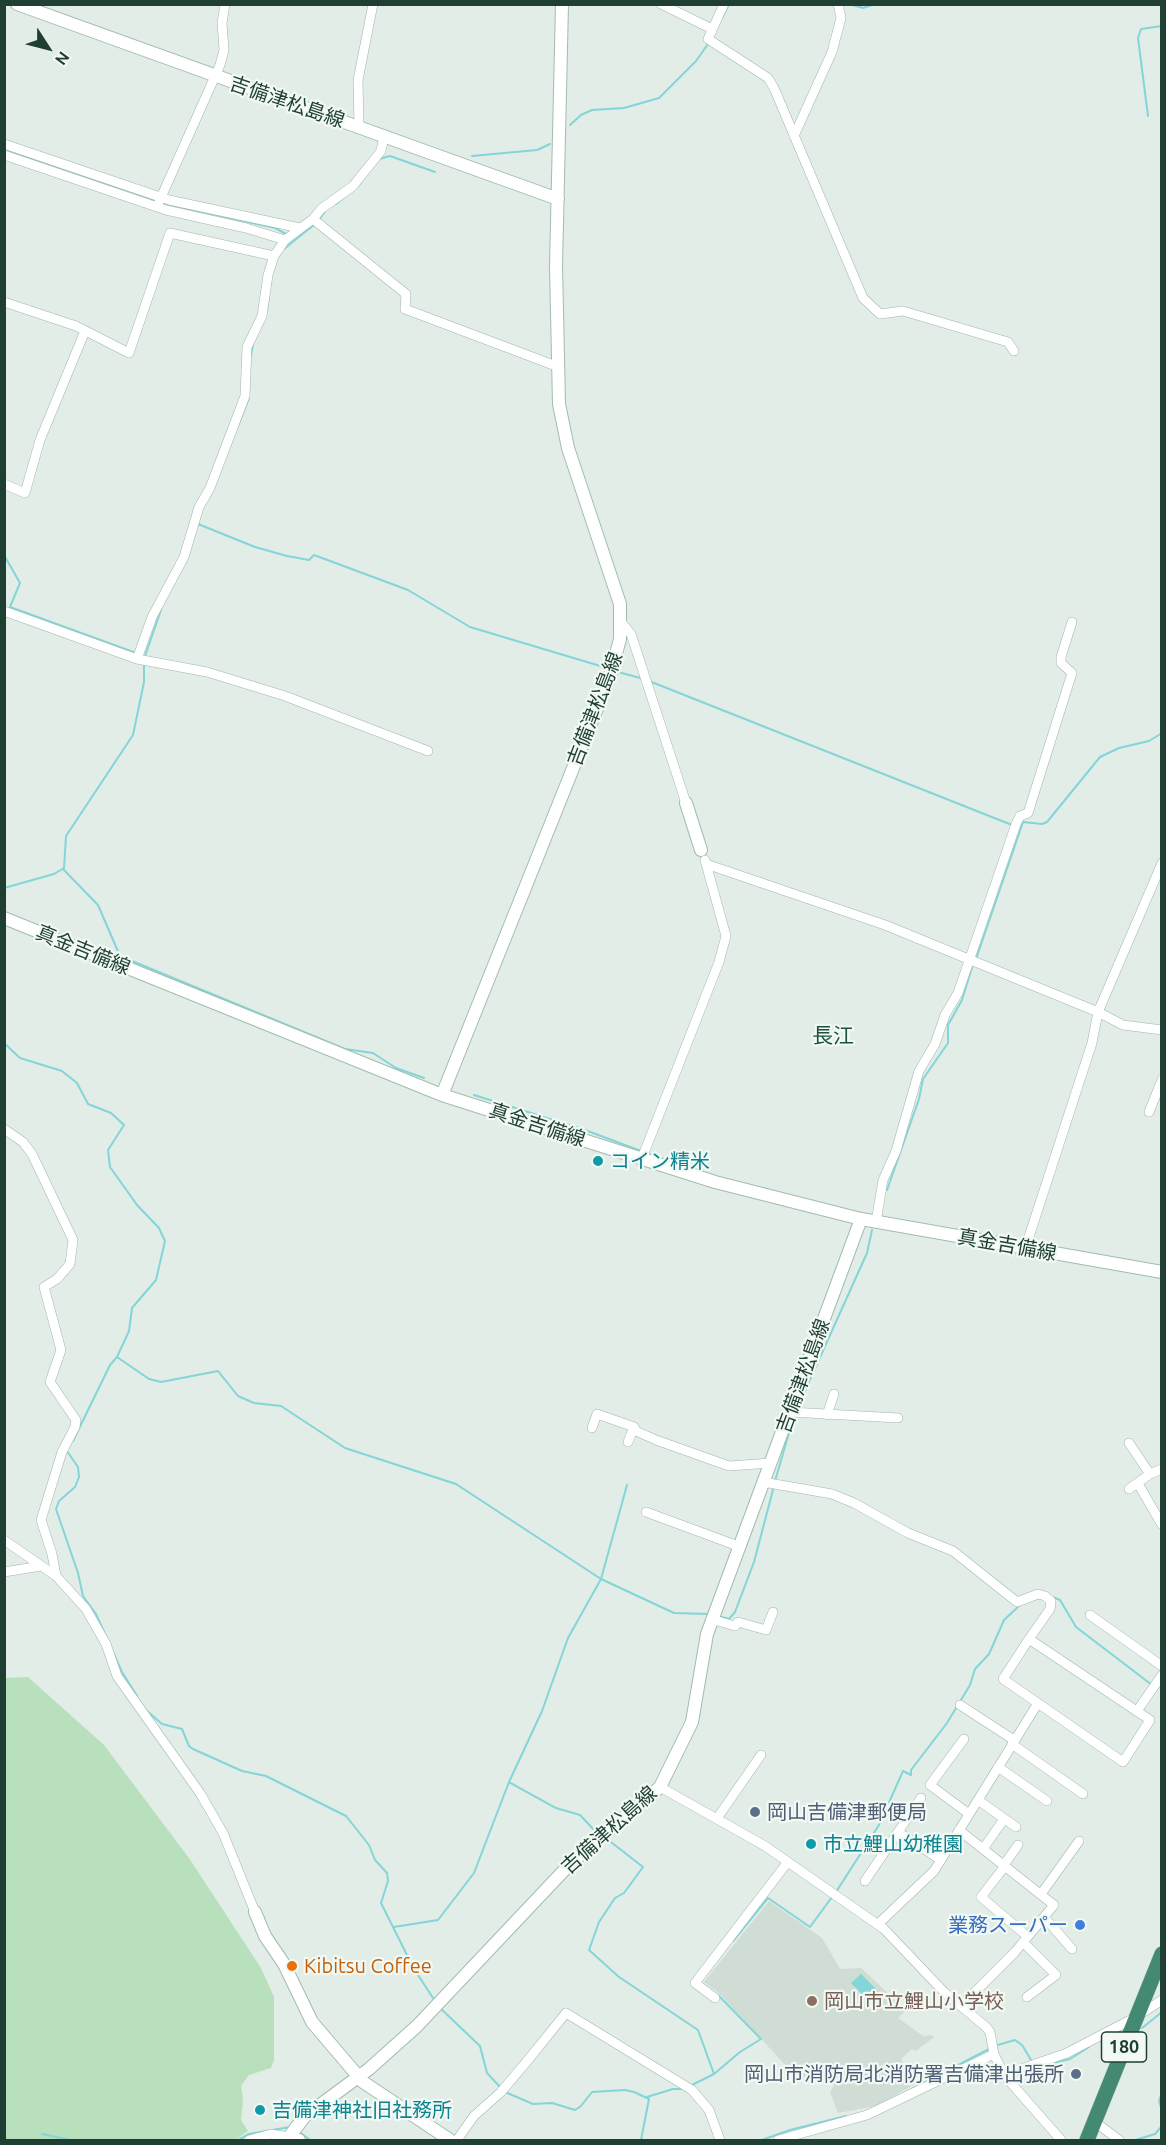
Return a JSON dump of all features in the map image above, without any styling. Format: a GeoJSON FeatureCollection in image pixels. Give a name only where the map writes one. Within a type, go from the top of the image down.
{"type":"FeatureCollection","features":[{"type":"Feature","properties":{"kind":"highway","name":"180"},"geometry":{"type":"LineString","coordinates":[[1087,2140],[1161,1954]]}},
{"type":"Feature","properties":{"kind":"main road","name":"吉備津松島線"},"geometry":{"type":"LineString","coordinates":[[17,4],[558,199]]}},
{"type":"Feature","properties":{"kind":"main road","name":"吉備津松島線"},"geometry":{"type":"LineString","coordinates":[[442,1095],[618,652],[621,622],[613,579],[564,432],[556,366],[562,4]]}},
{"type":"Feature","properties":{"kind":"main road"},"geometry":{"type":"LineString","coordinates":[[686,803],[700,850]]}},
{"type":"Feature","properties":{"kind":"main road","name":"真金吉備線"},"geometry":{"type":"LineString","coordinates":[[4,918],[442,1095],[642,1158],[780,1200],[861,1219],[1161,1272]]}},
{"type":"Feature","properties":{"kind":"main road","name":"吉備津松島線"},"geometry":{"type":"LineString","coordinates":[[294,2139],[305,2116],[360,2076],[439,2004],[571,1863],[660,1787],[692,1722],[701,1659],[711,1619],[861,1219]]}},
{"type":"Feature","properties":{"kind":"main road"},"geometry":{"type":"LineString","coordinates":[[255,1912],[265,1936],[288,1972],[312,2022],[374,2091],[450,2140]]}},
{"type":"Feature","properties":{"kind":"street"},"geometry":{"type":"LineString","coordinates":[[158,202],[216,76],[224,50],[222,23],[225,4]]}},
{"type":"Feature","properties":{"kind":"street"},"geometry":{"type":"LineString","coordinates":[[359,127],[358,80],[373,4]]}},
{"type":"Feature","properties":{"kind":"street"},"geometry":{"type":"LineString","coordinates":[[661,4],[712,28]]}},
{"type":"Feature","properties":{"kind":"street"},"geometry":{"type":"LineString","coordinates":[[724,4],[712,28],[710,41],[768,78],[863,298],[880,314],[903,311],[1008,342],[1014,351]]}},
{"type":"Feature","properties":{"kind":"street"},"geometry":{"type":"LineString","coordinates":[[794,136],[839,31],[841,15],[838,4]]}},
{"type":"Feature","properties":{"kind":"street"},"geometry":{"type":"LineString","coordinates":[[140,657],[167,586],[184,558],[199,507],[210,488],[242,405],[245,396],[247,347],[262,315],[268,275],[274,256],[291,235],[315,221],[321,209],[353,186],[381,151],[384,136]]}},
{"type":"Feature","properties":{"kind":"street"},"geometry":{"type":"LineString","coordinates":[[4,144],[158,202],[262,219],[291,235]]}},
{"type":"Feature","properties":{"kind":"street"},"geometry":{"type":"LineString","coordinates":[[4,155],[246,228],[291,235]]}},
{"type":"Feature","properties":{"kind":"street"},"geometry":{"type":"LineString","coordinates":[[315,221],[406,294],[405,309],[556,366]]}},
{"type":"Feature","properties":{"kind":"street"},"geometry":{"type":"LineString","coordinates":[[4,302],[85,332],[129,353],[170,233],[274,256]]}},
{"type":"Feature","properties":{"kind":"street"},"geometry":{"type":"LineString","coordinates":[[4,484],[25,493],[40,440],[85,332]]}},
{"type":"Feature","properties":{"kind":"street"},"geometry":{"type":"LineString","coordinates":[[4,611],[140,657],[228,678],[428,750]]}},
{"type":"Feature","properties":{"kind":"street"},"geometry":{"type":"LineString","coordinates":[[621,622],[631,634],[686,803]]}},
{"type":"Feature","properties":{"kind":"street"},"geometry":{"type":"LineString","coordinates":[[876,1222],[883,1180],[909,1113],[919,1071],[935,1044],[945,1015],[958,993],[1016,824],[1020,816],[1028,813],[1072,673],[1061,663],[1061,657],[1072,622]]}},
{"type":"Feature","properties":{"kind":"street"},"geometry":{"type":"LineString","coordinates":[[642,1158],[719,962],[726,936],[700,850]]}},
{"type":"Feature","properties":{"kind":"street"},"geometry":{"type":"LineString","coordinates":[[1025,1248],[1092,1044],[1098,1012],[1161,862]]}},
{"type":"Feature","properties":{"kind":"street"},"geometry":{"type":"LineString","coordinates":[[706,864],[801,894],[969,959],[1098,1012],[1123,1025],[1161,1028]]}},
{"type":"Feature","properties":{"kind":"street"},"geometry":{"type":"LineString","coordinates":[[1149,1112],[1161,1080]]}},
{"type":"Feature","properties":{"kind":"street"},"geometry":{"type":"LineString","coordinates":[[4,1129],[23,1142],[32,1154],[73,1239],[70,1264],[57,1279],[44,1287],[61,1350],[50,1382],[76,1420],[62,1452],[40,1520],[55,1564],[56,1576]]}},
{"type":"Feature","properties":{"kind":"street"},"geometry":{"type":"LineString","coordinates":[[827,1415],[834,1394]]}},
{"type":"Feature","properties":{"kind":"street"},"geometry":{"type":"LineString","coordinates":[[790,1412],[898,1418]]}},
{"type":"Feature","properties":{"kind":"street"},"geometry":{"type":"LineString","coordinates":[[592,1428],[597,1414],[634,1427],[636,1431],[656,1440],[729,1466],[771,1463]]}},
{"type":"Feature","properties":{"kind":"street"},"geometry":{"type":"LineString","coordinates":[[628,1442],[634,1427]]}},
{"type":"Feature","properties":{"kind":"street"},"geometry":{"type":"LineString","coordinates":[[1129,1443],[1150,1474]]}},
{"type":"Feature","properties":{"kind":"street"},"geometry":{"type":"LineString","coordinates":[[1129,1489],[1161,1469]]}},
{"type":"Feature","properties":{"kind":"street"},"geometry":{"type":"LineString","coordinates":[[763,1482],[832,1494],[854,1503],[908,1533],[953,1551],[1017,1602],[1038,1594],[1045,1596],[1051,1601],[1050,1609],[1029,1639],[1003,1679],[1123,1762],[1150,1720],[1029,1639]]}},
{"type":"Feature","properties":{"kind":"street"},"geometry":{"type":"LineString","coordinates":[[1140,1487],[1161,1525]]}},
{"type":"Feature","properties":{"kind":"street"},"geometry":{"type":"LineString","coordinates":[[646,1512],[738,1546]]}},
{"type":"Feature","properties":{"kind":"street"},"geometry":{"type":"LineString","coordinates":[[4,1540],[56,1576],[86,1609],[97,1627],[117,1676],[130,1697],[201,1793],[230,1846],[255,1912]]}},
{"type":"Feature","properties":{"kind":"street"},"geometry":{"type":"LineString","coordinates":[[4,1572],[41,1566]]}},
{"type":"Feature","properties":{"kind":"street"},"geometry":{"type":"LineString","coordinates":[[711,1619],[735,1626],[738,1622],[765,1630],[773,1612]]}},
{"type":"Feature","properties":{"kind":"street"},"geometry":{"type":"LineString","coordinates":[[1090,1615],[1161,1666]]}},
{"type":"Feature","properties":{"kind":"street"},"geometry":{"type":"LineString","coordinates":[[1137,1711],[1161,1674]]}},
{"type":"Feature","properties":{"kind":"street"},"geometry":{"type":"LineString","coordinates":[[878,1924],[934,1871],[1038,1703]]}},
{"type":"Feature","properties":{"kind":"street"},"geometry":{"type":"LineString","coordinates":[[960,1705],[1083,1794]]}},
{"type":"Feature","properties":{"kind":"street"},"geometry":{"type":"LineString","coordinates":[[964,1739],[930,1785],[969,1814]]}},
{"type":"Feature","properties":{"kind":"street"},"geometry":{"type":"LineString","coordinates":[[718,1817],[761,1755]]}},
{"type":"Feature","properties":{"kind":"street"},"geometry":{"type":"LineString","coordinates":[[998,1767],[1047,1801]]}},
{"type":"Feature","properties":{"kind":"street"},"geometry":{"type":"LineString","coordinates":[[660,1787],[718,1817],[878,1924],[961,2006],[975,2015],[990,2032],[994,2054],[1004,2074],[1061,2140]]}},
{"type":"Feature","properties":{"kind":"street"},"geometry":{"type":"LineString","coordinates":[[865,1881],[921,1798]]}},
{"type":"Feature","properties":{"kind":"street"},"geometry":{"type":"LineString","coordinates":[[978,1800],[1016,1827]]}},
{"type":"Feature","properties":{"kind":"street"},"geometry":{"type":"LineString","coordinates":[[983,1848],[1004,1819]]}},
{"type":"Feature","properties":{"kind":"street"},"geometry":{"type":"LineString","coordinates":[[960,1830],[1054,1905],[1045,1918],[961,2006]]}},
{"type":"Feature","properties":{"kind":"street"},"geometry":{"type":"LineString","coordinates":[[898,1832],[941,1860]]}},
{"type":"Feature","properties":{"kind":"street"},"geometry":{"type":"LineString","coordinates":[[1041,1894],[1079,1841]]}},
{"type":"Feature","properties":{"kind":"street"},"geometry":{"type":"LineString","coordinates":[[1018,1845],[981,1898],[1025,1939],[1056,1976],[1027,1996]]}},
{"type":"Feature","properties":{"kind":"street"},"geometry":{"type":"LineString","coordinates":[[715,1998],[695,1983],[787,1863]]}},
{"type":"Feature","properties":{"kind":"street"},"geometry":{"type":"LineString","coordinates":[[1045,1918],[1072,1949]]}},
{"type":"Feature","properties":{"kind":"street"},"geometry":{"type":"LineString","coordinates":[[1004,2074],[1060,2056],[1136,2017],[1161,2000]]}},
{"type":"Feature","properties":{"kind":"street"},"geometry":{"type":"LineString","coordinates":[[456,2140],[474,2116],[501,2092],[528,2061],[566,2013],[692,2090],[709,2110],[720,2140]]}},
{"type":"Feature","properties":{"kind":"street"},"geometry":{"type":"LineString","coordinates":[[778,2140],[867,2115],[994,2054]]}},
{"type":"Feature","properties":{"kind":"street"},"geometry":{"type":"LineString","coordinates":[[1094,2121],[1119,2140]]}},
{"type":"Feature","properties":{"kind":"street"},"geometry":{"type":"LineString","coordinates":[[249,2140],[271,2134],[294,2139]]}},
{"type":"Feature","properties":{"kind":"shaded area","name":"岡山市立鯉山小学校"},"geometry":{"type":"Polygon","coordinates":[[[769,1901],[822,1938],[840,1969],[861,1968],[906,2010],[898,2018],[923,2036],[932,2035],[934,2037],[916,2051],[912,2049],[901,2059],[915,2084],[876,2106],[838,2113],[830,2092],[834,2086],[831,2080],[819,2081],[813,2071],[799,2080],[719,1993],[704,1982],[769,1901]]]}},
{"type":"Feature","properties":{"kind":"green space"},"geometry":{"type":"Polygon","coordinates":[[[28,1677],[104,1745],[189,1858],[261,1968],[274,1997],[274,2060],[271,2068],[249,2075],[241,2086],[243,2099],[241,2120],[248,2131],[235,2140],[5,2140],[5,1678],[28,1677]]]}},
{"type":"Feature","properties":{"kind":"water"},"geometry":{"type":"Polygon","coordinates":[[[861,1974],[884,1997],[874,2006],[851,1983],[861,1974]]]}},
{"type":"Feature","properties":{"kind":"waterway"},"geometry":{"type":"LineString","coordinates":[[722,18],[729,4]]}},
{"type":"Feature","properties":{"kind":"waterway"},"geometry":{"type":"LineString","coordinates":[[849,4],[863,8],[875,4]]}},
{"type":"Feature","properties":{"kind":"waterway"},"geometry":{"type":"LineString","coordinates":[[1148,116],[1138,38],[1141,29],[1162,26]]}},
{"type":"Feature","properties":{"kind":"waterway"},"geometry":{"type":"LineString","coordinates":[[570,125],[581,115],[592,110],[624,108],[659,98],[696,61],[708,44]]}},
{"type":"Feature","properties":{"kind":"waterway"},"geometry":{"type":"LineString","coordinates":[[472,156],[537,150],[550,144]]}},
{"type":"Feature","properties":{"kind":"waterway"},"geometry":{"type":"LineString","coordinates":[[4,149],[167,204],[275,228],[288,235]]}},
{"type":"Feature","properties":{"kind":"waterway"},"geometry":{"type":"LineString","coordinates":[[379,159],[390,156],[435,172]]}},
{"type":"Feature","properties":{"kind":"waterway"},"geometry":{"type":"LineString","coordinates":[[336,204],[361,183]]}},
{"type":"Feature","properties":{"kind":"waterway"},"geometry":{"type":"LineString","coordinates":[[319,220],[326,210]]}},
{"type":"Feature","properties":{"kind":"waterway"},"geometry":{"type":"LineString","coordinates":[[284,249],[315,224]]}},
{"type":"Feature","properties":{"kind":"waterway"},"geometry":{"type":"LineString","coordinates":[[267,311],[269,296]]}},
{"type":"Feature","properties":{"kind":"waterway"},"geometry":{"type":"LineString","coordinates":[[251,356],[253,344]]}},
{"type":"Feature","properties":{"kind":"waterway"},"geometry":{"type":"LineString","coordinates":[[238,426],[249,398]]}},
{"type":"Feature","properties":{"kind":"waterway"},"geometry":{"type":"LineString","coordinates":[[198,524],[255,547],[287,556],[309,560],[314,555],[408,590],[470,627],[607,668]]}},
{"type":"Feature","properties":{"kind":"waterway"},"geometry":{"type":"LineString","coordinates":[[4,555],[20,583],[10,607],[136,653]]}},
{"type":"Feature","properties":{"kind":"waterway"},"geometry":{"type":"LineString","coordinates":[[144,659],[161,610]]}},
{"type":"Feature","properties":{"kind":"waterway"},"geometry":{"type":"LineString","coordinates":[[4,888],[54,874],[64,868],[66,836],[133,735],[144,682],[144,664]]}},
{"type":"Feature","properties":{"kind":"waterway"},"geometry":{"type":"LineString","coordinates":[[618,672],[644,679]]}},
{"type":"Feature","properties":{"kind":"waterway"},"geometry":{"type":"LineString","coordinates":[[649,681],[1012,825]]}},
{"type":"Feature","properties":{"kind":"waterway"},"geometry":{"type":"LineString","coordinates":[[976,959],[1023,822],[1042,824],[1047,822],[1100,757],[1119,748],[1149,741],[1162,733]]}},
{"type":"Feature","properties":{"kind":"waterway"},"geometry":{"type":"LineString","coordinates":[[63,869],[98,905],[120,956],[345,1049],[373,1053],[396,1068],[424,1078]]}},
{"type":"Feature","properties":{"kind":"waterway"},"geometry":{"type":"LineString","coordinates":[[887,1190],[919,1099],[923,1079],[948,1043],[948,1025],[962,1000],[973,964]]}},
{"type":"Feature","properties":{"kind":"waterway"},"geometry":{"type":"LineString","coordinates":[[4,1043],[20,1058],[62,1071],[77,1083],[88,1104],[111,1113],[124,1125],[108,1150],[110,1167],[137,1205],[159,1228],[165,1241],[156,1280],[132,1308],[129,1331],[117,1357],[149,1379],[161,1382],[218,1371],[238,1396],[254,1403],[281,1406],[345,1448],[456,1484],[601,1579],[674,1613],[709,1614]]}},
{"type":"Feature","properties":{"kind":"waterway"},"geometry":{"type":"LineString","coordinates":[[474,1095],[585,1130],[641,1151]]}},
{"type":"Feature","properties":{"kind":"waterway"},"geometry":{"type":"LineString","coordinates":[[646,1153],[703,1172]]}},
{"type":"Feature","properties":{"kind":"waterway"},"geometry":{"type":"LineString","coordinates":[[799,1404],[867,1253],[872,1230]]}},
{"type":"Feature","properties":{"kind":"waterway"},"geometry":{"type":"LineString","coordinates":[[73,1441],[110,1365],[117,1357]]}},
{"type":"Feature","properties":{"kind":"waterway"},"geometry":{"type":"LineString","coordinates":[[775,1481],[791,1426]]}},
{"type":"Feature","properties":{"kind":"waterway"},"geometry":{"type":"LineString","coordinates":[[67,1451],[78,1467],[79,1477],[75,1487],[59,1501],[56,1509],[78,1573],[83,1596],[96,1614],[122,1672],[137,1696]]}},
{"type":"Feature","properties":{"kind":"waterway"},"geometry":{"type":"LineString","coordinates":[[394,1927],[438,1920],[474,1873],[509,1782],[542,1711],[568,1638],[601,1579],[627,1485]]}},
{"type":"Feature","properties":{"kind":"waterway"},"geometry":{"type":"LineString","coordinates":[[718,1616],[729,1619],[735,1612],[754,1562],[774,1486]]}},
{"type":"Feature","properties":{"kind":"waterway"},"geometry":{"type":"LineString","coordinates":[[1052,1597],[1060,1600],[1076,1627],[1152,1685]]}},
{"type":"Feature","properties":{"kind":"waterway"},"geometry":{"type":"LineString","coordinates":[[836,1892],[879,1825],[903,1771],[911,1775],[911,1770],[947,1723],[970,1685],[975,1669],[989,1654],[1004,1620],[1020,1605]]}},
{"type":"Feature","properties":{"kind":"waterway"},"geometry":{"type":"LineString","coordinates":[[146,1710],[162,1724],[182,1729],[189,1746],[193,1749],[242,1771],[266,1776],[346,1816],[369,1845],[375,1860],[387,1873],[388,1881],[381,1903],[414,1969],[435,2001]]}},
{"type":"Feature","properties":{"kind":"waterway"},"geometry":{"type":"LineString","coordinates":[[509,1782],[556,1808],[580,1815],[597,1833]]}},
{"type":"Feature","properties":{"kind":"waterway"},"geometry":{"type":"LineString","coordinates":[[607,1839],[643,1867],[624,1893],[615,1898],[599,1922],[589,1950],[619,1977],[698,2030],[714,2074],[692,2085]]}},
{"type":"Feature","properties":{"kind":"waterway"},"geometry":{"type":"LineString","coordinates":[[733,1941],[768,1898],[810,1927],[832,1897]]}},
{"type":"Feature","properties":{"kind":"waterway"},"geometry":{"type":"LineString","coordinates":[[714,2074],[740,2052],[761,2039],[718,1995]]}},
{"type":"Feature","properties":{"kind":"waterway"},"geometry":{"type":"LineString","coordinates":[[440,2008],[480,2046],[487,2073],[501,2088]]}},
{"type":"Feature","properties":{"kind":"waterway"},"geometry":{"type":"LineString","coordinates":[[1142,2028],[1162,2012]]}},
{"type":"Feature","properties":{"kind":"waterway"},"geometry":{"type":"LineString","coordinates":[[994,2046],[1015,2040],[1022,2045],[1033,2063]]}},
{"type":"Feature","properties":{"kind":"waterway"},"geometry":{"type":"LineString","coordinates":[[1042,2066],[1070,2059],[1089,2047]]}},
{"type":"Feature","properties":{"kind":"waterway"},"geometry":{"type":"LineString","coordinates":[[912,2089],[989,2049]]}},
{"type":"Feature","properties":{"kind":"waterway"},"geometry":{"type":"LineString","coordinates":[[647,2097],[673,2089],[684,2089]]}},
{"type":"Feature","properties":{"kind":"waterway"},"geometry":{"type":"LineString","coordinates":[[505,2092],[533,2104],[552,2103],[575,2110],[592,2092],[625,2090],[634,2092],[649,2099],[641,2140]]}},
{"type":"Feature","properties":{"kind":"waterway"},"geometry":{"type":"LineString","coordinates":[[1162,2092],[1159,2101],[1162,2111]]}},
{"type":"Feature","properties":{"kind":"waterway"},"geometry":{"type":"LineString","coordinates":[[762,2140],[790,2130],[846,2116]]}},
{"type":"Feature","properties":{"kind":"waterway"},"geometry":{"type":"LineString","coordinates":[[1135,2140],[1155,2134],[1162,2126]]}},
{"type":"Feature","properties":{"kind":"waterway"},"geometry":{"type":"LineString","coordinates":[[238,2140],[249,2134],[290,2127]]}},
{"type":"Feature","properties":{"kind":"waterway"},"geometry":{"type":"LineString","coordinates":[[298,2131],[310,2140]]}},
{"type":"Feature","properties":{"kind":"waterway"},"geometry":{"type":"LineString","coordinates":[[42,2134],[70,2140]]}},
{"type":"Feature","properties":{"kind":"place","name":"コイン精米"},"geometry":{"type":"Point","coordinates":[598,1161]}},
{"type":"Feature","properties":{"kind":"place","name":"岡山吉備津郵便局"},"geometry":{"type":"Point","coordinates":[755,1812]}},
{"type":"Feature","properties":{"kind":"place","name":"市立鯉山幼稚園"},"geometry":{"type":"Point","coordinates":[811,1844]}},
{"type":"Feature","properties":{"kind":"place","name":"業務スーパー"},"geometry":{"type":"Point","coordinates":[1080,1925]}},
{"type":"Feature","properties":{"kind":"place","name":"Kibitsu Coffee"},"geometry":{"type":"Point","coordinates":[292,1966]}},
{"type":"Feature","properties":{"kind":"place","name":"岡山市立鯉山小学校"},"geometry":{"type":"Point","coordinates":[812,2001]}},
{"type":"Feature","properties":{"kind":"place","name":"岡山市消防局北消防署吉備津出張所"},"geometry":{"type":"Point","coordinates":[1076,2074]}},
{"type":"Feature","properties":{"kind":"place","name":"吉備津神社旧社務所"},"geometry":{"type":"Point","coordinates":[260,2110]}},
{"type":"Feature","properties":{"kind":"district","name":"長江"},"geometry":{"type":"Point","coordinates":[833,1036]}}]}
